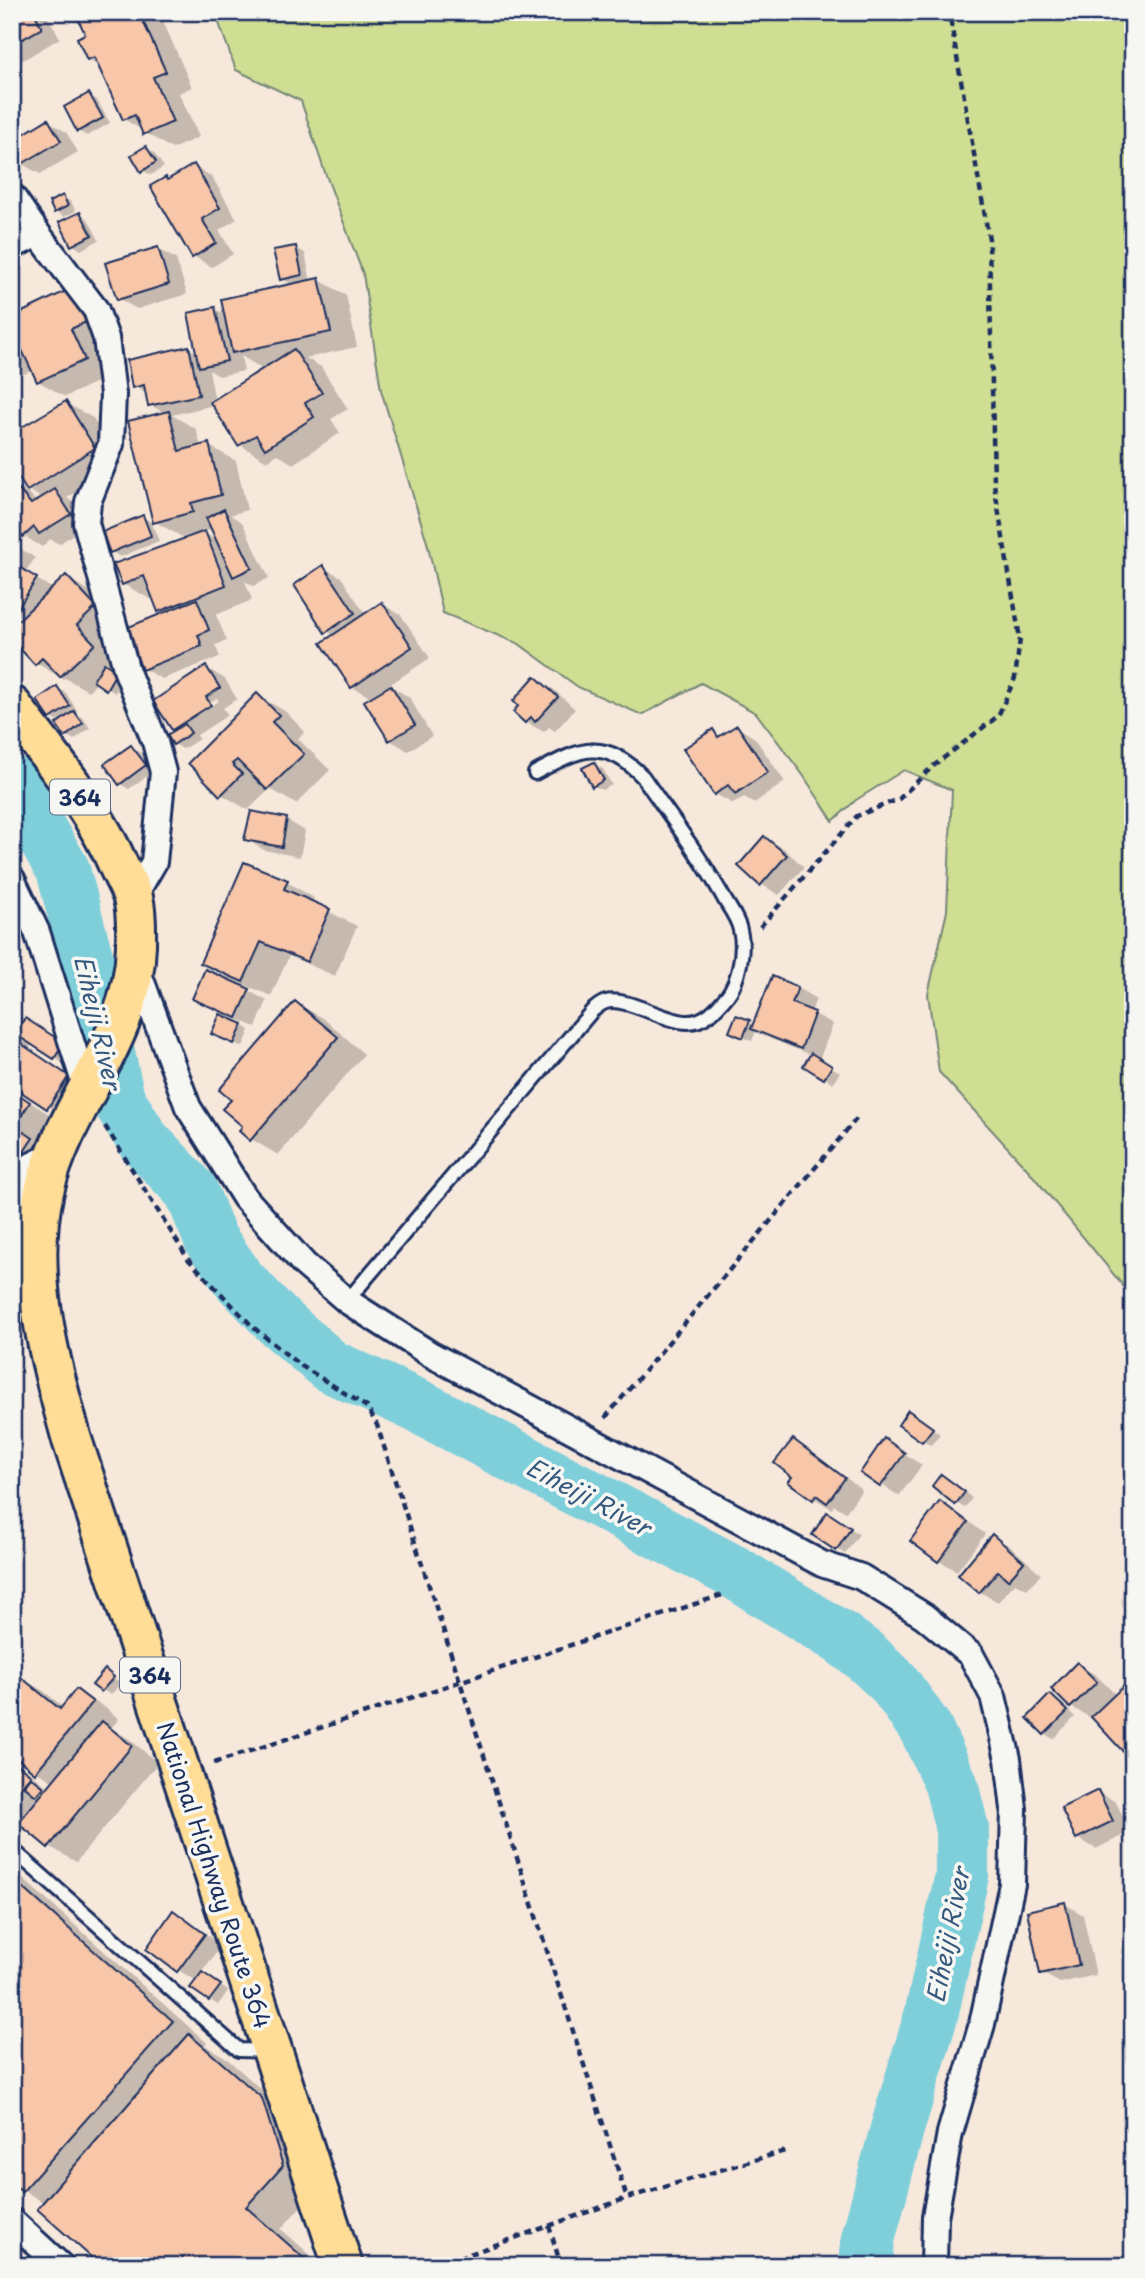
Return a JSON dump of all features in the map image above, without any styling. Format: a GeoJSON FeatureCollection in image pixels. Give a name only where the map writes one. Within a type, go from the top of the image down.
{"type":"FeatureCollection","features":[{"type":"Feature","properties":{"kind":"highway","name":"National Highway Route 364"},"geometry":{"type":"LineString","coordinates":[[12,706],[88,807],[110,846],[132,898],[136,928],[134,977],[116,1034],[57,1153],[44,1191],[38,1240],[38,1284],[49,1358],[72,1440],[343,2266]]}},
{"type":"Feature","properties":{"kind":"street"},"geometry":{"type":"LineString","coordinates":[[12,196],[96,310],[107,338],[113,394],[111,444],[88,502],[86,523],[127,672],[155,742],[163,772],[154,862],[132,898]]}},
{"type":"Feature","properties":{"kind":"street"},"geometry":{"type":"LineString","coordinates":[[12,246],[38,234]]}},
{"type":"Feature","properties":{"kind":"street"},"geometry":{"type":"LineString","coordinates":[[12,878],[37,932],[86,1094]]}},
{"type":"Feature","properties":{"kind":"street"},"geometry":{"type":"LineString","coordinates":[[134,977],[188,1107],[245,1198],[304,1264],[347,1301],[430,1354],[591,1442],[822,1564],[861,1577],[924,1616],[971,1655],[993,1696],[1008,1759],[1014,1810],[1012,1884],[982,2024],[950,2133],[935,2217],[934,2266]]}},
{"type":"Feature","properties":{"kind":"street"},"geometry":{"type":"LineString","coordinates":[[12,1196],[32,1165],[57,1153]]}},
{"type":"Feature","properties":{"kind":"street"},"geometry":{"type":"LineString","coordinates":[[12,2221],[61,2266]]}},
{"type":"Feature","properties":{"kind":"lane"},"geometry":{"type":"LineString","coordinates":[[347,1301],[592,1011],[606,1002],[620,1002],[674,1020],[689,1022],[704,1018],[718,1007],[730,992],[737,974],[742,944],[740,928],[716,884],[643,777],[630,764],[611,754],[591,749],[572,753],[535,773]]}},
{"type":"Feature","properties":{"kind":"lane"},"geometry":{"type":"LineString","coordinates":[[12,1849],[239,2050],[273,2051]]}},
{"type":"Feature","properties":{"kind":"path"},"geometry":{"type":"LineString","coordinates":[[742,944],[808,875],[857,816],[899,799],[932,767],[998,716],[1015,678],[1020,639],[994,484],[989,239],[949,12]]}},
{"type":"Feature","properties":{"kind":"path"},"geometry":{"type":"LineString","coordinates":[[86,1094],[188,1259],[253,1328],[297,1363],[367,1407],[377,1425],[627,2198]]}},
{"type":"Feature","properties":{"kind":"path"},"geometry":{"type":"LineString","coordinates":[[591,1442],[609,1411],[856,1118]]}},
{"type":"Feature","properties":{"kind":"path"},"geometry":{"type":"LineString","coordinates":[[183,1773],[722,1595]]}},
{"type":"Feature","properties":{"kind":"path"},"geometry":{"type":"LineString","coordinates":[[436,2266],[627,2198],[788,2151]]}},
{"type":"Feature","properties":{"kind":"path"},"geometry":{"type":"LineString","coordinates":[[549,2226],[561,2266]]}},
{"type":"Feature","properties":{"kind":"green space"},"geometry":{"type":"Polygon","coordinates":[[[215,12],[1133,12],[1133,1314],[1124,1287],[1029,1171],[939,1072],[928,994],[947,911],[952,790],[904,770],[856,800],[833,821],[803,775],[756,713],[701,683],[642,715],[578,687],[519,644],[443,613],[427,542],[381,390],[363,274],[301,101],[236,70],[215,12]]]}},
{"type":"Feature","properties":{"kind":"building"},"geometry":{"type":"Polygon","coordinates":[[[12,12],[34,12],[42,28],[12,45],[12,12]]]}},
{"type":"Feature","properties":{"kind":"building"},"geometry":{"type":"Polygon","coordinates":[[[75,12],[139,12],[166,72],[153,77],[173,122],[143,135],[135,115],[123,120],[94,57],[87,60],[77,38],[85,34],[75,12]]]}},
{"type":"Feature","properties":{"kind":"building"},"geometry":{"type":"Polygon","coordinates":[[[89,93],[103,118],[77,132],[64,107],[89,93]]]}},
{"type":"Feature","properties":{"kind":"building"},"geometry":{"type":"Polygon","coordinates":[[[48,119],[61,141],[20,165],[12,151],[12,141],[48,119]]]}},
{"type":"Feature","properties":{"kind":"building"},"geometry":{"type":"Polygon","coordinates":[[[146,146],[156,162],[141,172],[131,155],[146,146]]]}},
{"type":"Feature","properties":{"kind":"building"},"geometry":{"type":"Polygon","coordinates":[[[194,164],[220,208],[202,219],[216,243],[192,258],[150,186],[166,177],[167,180],[194,164]]]}},
{"type":"Feature","properties":{"kind":"building"},"geometry":{"type":"Polygon","coordinates":[[[63,195],[68,206],[54,213],[49,202],[63,195]]]}},
{"type":"Feature","properties":{"kind":"building"},"geometry":{"type":"Polygon","coordinates":[[[80,212],[92,235],[71,246],[59,222],[80,212]]]}},
{"type":"Feature","properties":{"kind":"building"},"geometry":{"type":"Polygon","coordinates":[[[296,246],[302,275],[280,280],[273,250],[296,246]]]}},
{"type":"Feature","properties":{"kind":"building"},"geometry":{"type":"Polygon","coordinates":[[[158,247],[169,284],[117,300],[105,263],[158,247]]]}},
{"type":"Feature","properties":{"kind":"building"},"geometry":{"type":"Polygon","coordinates":[[[319,278],[331,332],[232,353],[221,299],[319,278]]]}},
{"type":"Feature","properties":{"kind":"building"},"geometry":{"type":"Polygon","coordinates":[[[70,289],[86,322],[71,329],[85,360],[37,382],[21,348],[12,352],[12,317],[70,289]]]}},
{"type":"Feature","properties":{"kind":"building"},"geometry":{"type":"Polygon","coordinates":[[[215,307],[227,361],[199,367],[188,313],[215,307]]]}},
{"type":"Feature","properties":{"kind":"building"},"geometry":{"type":"Polygon","coordinates":[[[189,346],[199,395],[148,406],[144,385],[132,388],[127,360],[189,346]]]}},
{"type":"Feature","properties":{"kind":"building"},"geometry":{"type":"Polygon","coordinates":[[[294,349],[322,393],[305,403],[314,417],[265,449],[256,435],[238,446],[210,402],[294,349]]]}},
{"type":"Feature","properties":{"kind":"building"},"geometry":{"type":"Polygon","coordinates":[[[66,401],[95,448],[27,491],[12,468],[12,433],[66,401]]]}},
{"type":"Feature","properties":{"kind":"building"},"geometry":{"type":"Polygon","coordinates":[[[169,411],[179,451],[209,443],[221,495],[191,503],[193,512],[153,523],[128,421],[169,411]]]}},
{"type":"Feature","properties":{"kind":"building"},"geometry":{"type":"Polygon","coordinates":[[[12,482],[31,504],[55,489],[71,514],[39,534],[34,527],[23,537],[12,526],[12,482]]]}},
{"type":"Feature","properties":{"kind":"building"},"geometry":{"type":"Polygon","coordinates":[[[224,509],[252,568],[233,577],[206,518],[224,509]]]}},
{"type":"Feature","properties":{"kind":"building"},"geometry":{"type":"Polygon","coordinates":[[[143,515],[151,536],[110,553],[102,532],[143,515]]]}},
{"type":"Feature","properties":{"kind":"building"},"geometry":{"type":"Polygon","coordinates":[[[205,531],[226,585],[158,612],[144,576],[122,585],[113,564],[205,531]]]}},
{"type":"Feature","properties":{"kind":"building"},"geometry":{"type":"Polygon","coordinates":[[[14,564],[37,578],[14,615],[12,614],[14,564]]]}},
{"type":"Feature","properties":{"kind":"building"},"geometry":{"type":"Polygon","coordinates":[[[323,565],[355,613],[325,633],[294,585],[323,565]]]}},
{"type":"Feature","properties":{"kind":"building"},"geometry":{"type":"Polygon","coordinates":[[[66,575],[96,607],[77,625],[95,644],[60,677],[42,658],[35,665],[12,640],[12,626],[66,575]]]}},
{"type":"Feature","properties":{"kind":"building"},"geometry":{"type":"Polygon","coordinates":[[[197,599],[209,630],[198,635],[202,646],[142,670],[126,628],[197,599]]]}},
{"type":"Feature","properties":{"kind":"building"},"geometry":{"type":"Polygon","coordinates":[[[382,602],[412,647],[351,688],[321,643],[382,602]]]}},
{"type":"Feature","properties":{"kind":"building"},"geometry":{"type":"Polygon","coordinates":[[[104,663],[117,671],[106,690],[93,681],[104,663]]]}},
{"type":"Feature","properties":{"kind":"building"},"geometry":{"type":"Polygon","coordinates":[[[206,666],[220,688],[206,697],[211,705],[172,730],[153,701],[206,666]]]}},
{"type":"Feature","properties":{"kind":"building"},"geometry":{"type":"Polygon","coordinates":[[[535,676],[558,697],[535,722],[531,717],[525,723],[513,712],[518,706],[513,701],[535,676]]]}},
{"type":"Feature","properties":{"kind":"building"},"geometry":{"type":"Polygon","coordinates":[[[391,685],[415,725],[389,741],[364,701],[391,685]]]}},
{"type":"Feature","properties":{"kind":"building"},"geometry":{"type":"Polygon","coordinates":[[[57,686],[70,706],[50,719],[37,700],[57,686]]]}},
{"type":"Feature","properties":{"kind":"building"},"geometry":{"type":"Polygon","coordinates":[[[257,693],[279,715],[272,722],[304,754],[267,790],[237,760],[232,764],[242,774],[220,796],[188,763],[257,693]]]}},
{"type":"Feature","properties":{"kind":"building"},"geometry":{"type":"Polygon","coordinates":[[[74,711],[83,723],[65,737],[56,724],[74,711]]]}},
{"type":"Feature","properties":{"kind":"building"},"geometry":{"type":"Polygon","coordinates":[[[185,724],[191,733],[173,745],[167,735],[185,724]]]}},
{"type":"Feature","properties":{"kind":"building"},"geometry":{"type":"Polygon","coordinates":[[[737,725],[768,772],[735,794],[728,785],[714,795],[683,749],[713,729],[718,737],[737,725]]]}},
{"type":"Feature","properties":{"kind":"building"},"geometry":{"type":"Polygon","coordinates":[[[131,745],[146,765],[119,785],[104,764],[131,745]]]}},
{"type":"Feature","properties":{"kind":"building"},"geometry":{"type":"Polygon","coordinates":[[[594,762],[604,780],[592,787],[582,768],[594,762]]]}},
{"type":"Feature","properties":{"kind":"building"},"geometry":{"type":"Polygon","coordinates":[[[251,811],[287,818],[282,847],[244,840],[251,811]]]}},
{"type":"Feature","properties":{"kind":"building"},"geometry":{"type":"Polygon","coordinates":[[[764,836],[787,855],[760,886],[738,866],[764,836]]]}},
{"type":"Feature","properties":{"kind":"building"},"geometry":{"type":"Polygon","coordinates":[[[244,862],[288,880],[284,889],[330,909],[307,962],[261,942],[243,982],[200,963],[244,862]]]}},
{"type":"Feature","properties":{"kind":"building"},"geometry":{"type":"Polygon","coordinates":[[[205,969],[250,989],[237,1018],[192,999],[205,969]]]}},
{"type":"Feature","properties":{"kind":"building"},"geometry":{"type":"Polygon","coordinates":[[[772,976],[798,987],[792,1003],[815,1012],[801,1049],[751,1029],[772,976]]]}},
{"type":"Feature","properties":{"kind":"building"},"geometry":{"type":"Polygon","coordinates":[[[295,1001],[338,1037],[250,1141],[239,1131],[242,1126],[222,1109],[231,1100],[219,1090],[295,1001]]]}},
{"type":"Feature","properties":{"kind":"building"},"geometry":{"type":"Polygon","coordinates":[[[220,1014],[243,1024],[234,1044],[211,1034],[220,1014]]]}},
{"type":"Feature","properties":{"kind":"building"},"geometry":{"type":"Polygon","coordinates":[[[736,1015],[750,1020],[743,1038],[729,1032],[736,1015]]]}},
{"type":"Feature","properties":{"kind":"building"},"geometry":{"type":"Polygon","coordinates":[[[25,1018],[64,1043],[54,1059],[15,1034],[25,1018]]]}},
{"type":"Feature","properties":{"kind":"building"},"geometry":{"type":"Polygon","coordinates":[[[20,1043],[69,1076],[47,1109],[12,1086],[12,1054],[20,1043]]]}},
{"type":"Feature","properties":{"kind":"building"},"geometry":{"type":"Polygon","coordinates":[[[811,1053],[832,1066],[824,1079],[803,1066],[811,1053]]]}},
{"type":"Feature","properties":{"kind":"building"},"geometry":{"type":"Polygon","coordinates":[[[12,1090],[30,1102],[15,1126],[33,1138],[17,1162],[12,1158],[12,1090]]]}},
{"type":"Feature","properties":{"kind":"building"},"geometry":{"type":"Polygon","coordinates":[[[908,1410],[933,1428],[922,1442],[898,1425],[908,1410]]]}},
{"type":"Feature","properties":{"kind":"building"},"geometry":{"type":"Polygon","coordinates":[[[884,1438],[905,1453],[880,1487],[860,1473],[884,1438]]]}},
{"type":"Feature","properties":{"kind":"building"},"geometry":{"type":"Polygon","coordinates":[[[793,1439],[845,1478],[827,1503],[816,1495],[813,1500],[788,1482],[792,1477],[774,1463],[793,1439]]]}},
{"type":"Feature","properties":{"kind":"building"},"geometry":{"type":"Polygon","coordinates":[[[941,1474],[965,1492],[955,1505],[932,1486],[941,1474]]]}},
{"type":"Feature","properties":{"kind":"building"},"geometry":{"type":"Polygon","coordinates":[[[940,1501],[968,1522],[938,1562],[910,1541],[940,1501]]]}},
{"type":"Feature","properties":{"kind":"building"},"geometry":{"type":"Polygon","coordinates":[[[827,1512],[851,1528],[836,1551],[812,1535],[827,1512]]]}},
{"type":"Feature","properties":{"kind":"building"},"geometry":{"type":"Polygon","coordinates":[[[992,1534],[1024,1562],[1008,1580],[998,1571],[979,1593],[958,1575],[992,1534]]]}},
{"type":"Feature","properties":{"kind":"building"},"geometry":{"type":"Polygon","coordinates":[[[1077,1662],[1097,1682],[1070,1708],[1051,1689],[1077,1662]]]}},
{"type":"Feature","properties":{"kind":"building"},"geometry":{"type":"Polygon","coordinates":[[[105,1669],[114,1677],[101,1692],[92,1685],[105,1669]]]}},
{"type":"Feature","properties":{"kind":"building"},"geometry":{"type":"Polygon","coordinates":[[[17,1674],[60,1709],[76,1689],[93,1702],[35,1773],[12,1754],[12,1680],[17,1674]]]}},
{"type":"Feature","properties":{"kind":"building"},"geometry":{"type":"Polygon","coordinates":[[[1133,1677],[1133,1752],[1127,1756],[1091,1717],[1133,1677]]]}},
{"type":"Feature","properties":{"kind":"building"},"geometry":{"type":"Polygon","coordinates":[[[1050,1694],[1068,1711],[1044,1735],[1027,1718],[1050,1694]]]}},
{"type":"Feature","properties":{"kind":"building"},"geometry":{"type":"Polygon","coordinates":[[[102,1721],[132,1746],[48,1848],[18,1823],[102,1721]]]}},
{"type":"Feature","properties":{"kind":"building"},"geometry":{"type":"Polygon","coordinates":[[[12,1760],[31,1775],[12,1797],[12,1760]]]}},
{"type":"Feature","properties":{"kind":"building"},"geometry":{"type":"Polygon","coordinates":[[[31,1777],[44,1787],[36,1796],[24,1786],[31,1777]]]}},
{"type":"Feature","properties":{"kind":"building"},"geometry":{"type":"Polygon","coordinates":[[[1098,1790],[1113,1821],[1076,1839],[1061,1808],[1098,1790]]]}},
{"type":"Feature","properties":{"kind":"building"},"geometry":{"type":"Polygon","coordinates":[[[12,1878],[173,2021],[22,2192],[12,2183],[12,1878]]]}},
{"type":"Feature","properties":{"kind":"building"},"geometry":{"type":"Polygon","coordinates":[[[1065,1902],[1079,1965],[1040,1974],[1027,1911],[1065,1902]]]}},
{"type":"Feature","properties":{"kind":"building"},"geometry":{"type":"Polygon","coordinates":[[[173,1910],[205,1934],[177,1972],[146,1949],[173,1910]]]}},
{"type":"Feature","properties":{"kind":"building"},"geometry":{"type":"Polygon","coordinates":[[[202,1972],[221,1985],[209,2001],[190,1988],[202,1972]]]}},
{"type":"Feature","properties":{"kind":"building"},"geometry":{"type":"Polygon","coordinates":[[[189,2034],[262,2098],[283,2166],[246,2207],[313,2266],[101,2266],[37,2209],[189,2034]]]}},
{"type":"Feature","properties":{"kind":"waterway","name":"Eiheiji River"},"geometry":{"type":"LineString","coordinates":[[12,783],[63,870],[91,976],[118,1099],[143,1140],[191,1191],[211,1240],[239,1280],[278,1321],[330,1366],[418,1406],[736,1573],[841,1638],[893,1682],[926,1729],[951,1784],[962,1829],[962,1875],[931,2016],[868,2239],[866,2266]]}}]}
